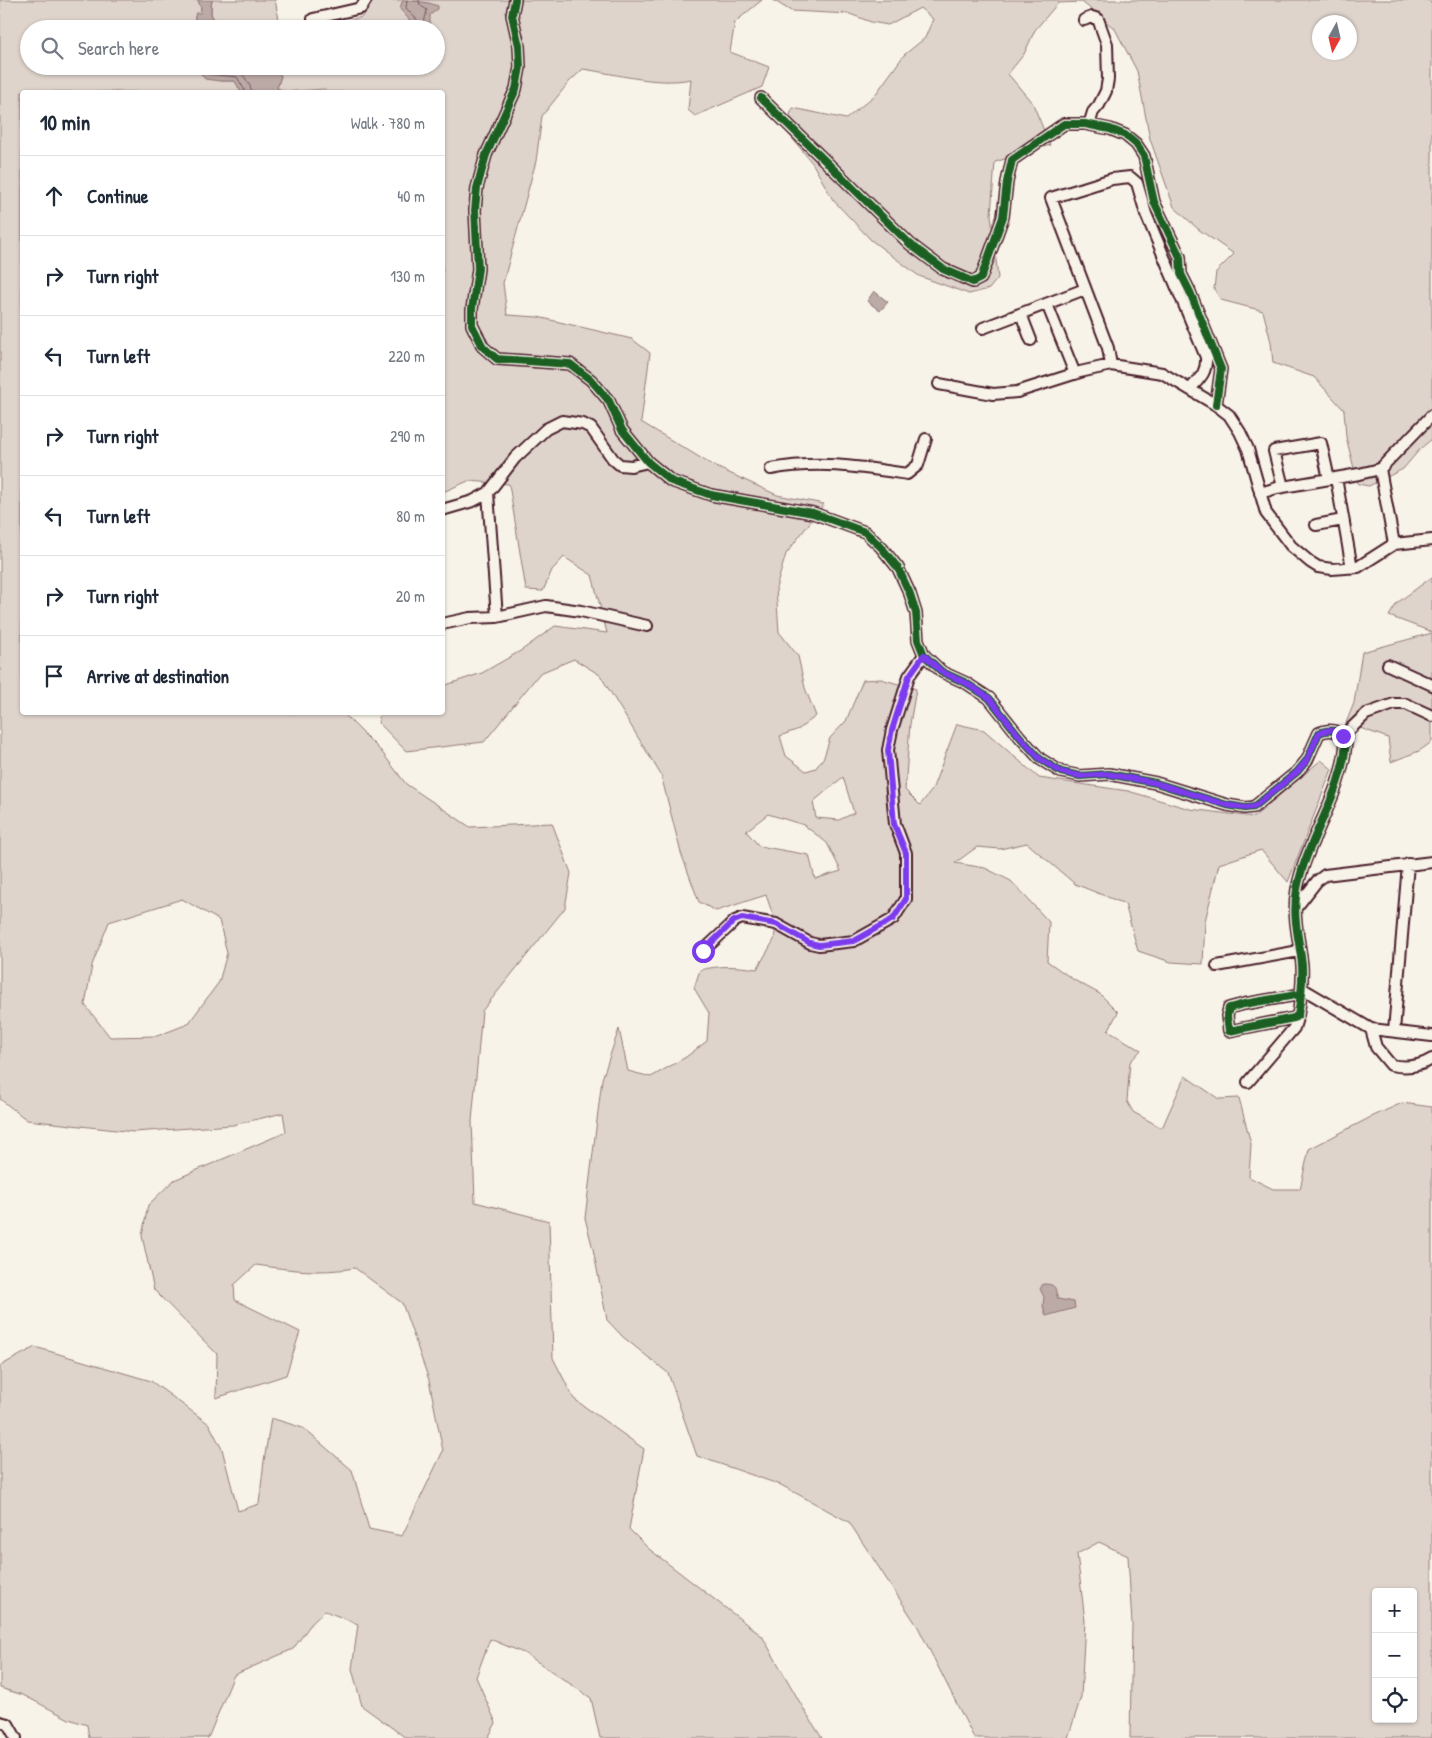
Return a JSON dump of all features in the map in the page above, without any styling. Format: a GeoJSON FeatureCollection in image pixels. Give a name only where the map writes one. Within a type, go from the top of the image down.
{"type":"FeatureCollection","features":[{"type":"Feature","properties":{"kind":"street"},"geometry":{"type":"LineString","coordinates":[[313,19],[361,8],[366,0]]}},
{"type":"Feature","properties":{"kind":"street"},"geometry":{"type":"LineString","coordinates":[[515,0],[512,15],[519,46],[520,67],[516,88],[486,155],[477,188],[475,210],[478,269],[472,309],[472,325],[483,347],[497,359],[570,364],[591,380],[609,401],[622,430],[648,462],[671,480],[711,495],[814,513],[865,532],[881,547],[898,568],[916,613],[918,640],[924,655],[942,672],[966,683],[989,698],[1040,759],[1061,772],[1080,776],[1108,774],[1156,783],[1227,805],[1245,808],[1254,807],[1297,772],[1307,760],[1319,733],[1327,730],[1339,732],[1346,740],[1346,753],[1298,887],[1294,911],[1302,991],[1294,1028],[1248,1082]]}},
{"type":"Feature","properties":{"kind":"street"},"geometry":{"type":"LineString","coordinates":[[1084,20],[1098,19],[1108,44],[1106,91],[1093,112],[1089,125]]}},
{"type":"Feature","properties":{"kind":"street"},"geometry":{"type":"LineString","coordinates":[[761,98],[910,244],[943,269],[973,282],[981,278],[1004,217],[1007,182],[1012,160],[1064,124],[1089,125],[1125,135],[1136,144],[1144,156],[1154,202],[1180,257],[1181,274],[1222,369],[1216,405]]}},
{"type":"Feature","properties":{"kind":"street"},"geometry":{"type":"LineString","coordinates":[[1111,365],[1108,348],[1051,198],[1112,179],[1130,177],[1137,183],[1146,214],[1206,357],[1206,367],[1202,375],[1190,389]]}},
{"type":"Feature","properties":{"kind":"street"},"geometry":{"type":"LineString","coordinates":[[983,328],[1086,289]]}},
{"type":"Feature","properties":{"kind":"street"},"geometry":{"type":"LineString","coordinates":[[1047,304],[1075,374]]}},
{"type":"Feature","properties":{"kind":"street"},"geometry":{"type":"LineString","coordinates":[[1021,314],[1031,340]]}},
{"type":"Feature","properties":{"kind":"street"},"geometry":{"type":"LineString","coordinates":[[939,384],[993,394],[1017,392],[1111,365],[1162,373],[1216,405],[1229,415],[1248,449],[1266,512],[1291,546],[1303,558],[1318,566],[1332,569],[1352,568],[1358,567],[1394,544],[1432,540]]}},
{"type":"Feature","properties":{"kind":"street"},"geometry":{"type":"LineString","coordinates":[[1260,493],[1380,469],[1432,416]]}},
{"type":"Feature","properties":{"kind":"street"},"geometry":{"type":"LineString","coordinates":[[445,509],[473,501],[488,493],[515,458],[535,439],[556,423],[562,421],[583,424],[590,428],[612,459],[620,465],[631,466],[648,462]]}},
{"type":"Feature","properties":{"kind":"street"},"geometry":{"type":"LineString","coordinates":[[771,469],[795,464],[842,465],[907,474],[918,465],[926,439]]}},
{"type":"Feature","properties":{"kind":"street"},"geometry":{"type":"LineString","coordinates":[[1283,487],[1274,451],[1321,443],[1343,520],[1352,568]]}},
{"type":"Feature","properties":{"kind":"street"},"geometry":{"type":"LineString","coordinates":[[1380,469],[1394,544]]}},
{"type":"Feature","properties":{"kind":"street"},"geometry":{"type":"LineString","coordinates":[[488,493],[497,617]]}},
{"type":"Feature","properties":{"kind":"street"},"geometry":{"type":"LineString","coordinates":[[1316,525],[1343,520]]}},
{"type":"Feature","properties":{"kind":"street"},"geometry":{"type":"LineString","coordinates":[[445,623],[470,618],[497,617],[546,606],[581,611],[647,626]]}},
{"type":"Feature","properties":{"kind":"street"},"geometry":{"type":"LineString","coordinates":[[703,951],[734,921],[742,918],[776,924],[810,943],[819,945],[854,941],[893,919],[906,899],[906,853],[894,824],[888,750],[892,730],[909,676],[924,655]]}},
{"type":"Feature","properties":{"kind":"street"},"geometry":{"type":"LineString","coordinates":[[1388,665],[1432,685]]}},
{"type":"Feature","properties":{"kind":"street"},"geometry":{"type":"LineString","coordinates":[[1343,736],[1366,714],[1394,704],[1406,704],[1432,716]]}},
{"type":"Feature","properties":{"kind":"street"},"geometry":{"type":"LineString","coordinates":[[1294,911],[1317,881],[1325,875],[1432,862]]}},
{"type":"Feature","properties":{"kind":"street"},"geometry":{"type":"LineString","coordinates":[[1394,1031],[1408,864]]}},
{"type":"Feature","properties":{"kind":"street"},"geometry":{"type":"LineString","coordinates":[[1216,966],[1299,951]]}},
{"type":"Feature","properties":{"kind":"street"},"geometry":{"type":"LineString","coordinates":[[1298,1014],[1294,1018],[1229,1031],[1227,1016],[1230,1008],[1302,991],[1371,1029],[1432,1036]]}},
{"type":"Feature","properties":{"kind":"street"},"geometry":{"type":"LineString","coordinates":[[1371,1029],[1376,1047],[1391,1065],[1405,1068],[1432,1059]]}},
{"type":"Feature","properties":{"kind":"street"},"geometry":{"type":"LineString","coordinates":[[0,1722],[8,1724],[16,1738]]}},
{"type":"Feature","properties":{"kind":"shaded area"},"geometry":{"type":"Polygon","coordinates":[[[0,0],[198,0],[201,8],[200,13],[195,16],[197,20],[20,20],[20,75],[210,75],[220,81],[235,81],[240,90],[20,90],[20,715],[345,715],[381,751],[406,784],[470,827],[552,823],[571,873],[565,908],[482,1011],[472,1121],[475,1202],[549,1221],[553,1358],[574,1399],[644,1449],[629,1529],[649,1549],[762,1636],[822,1738],[600,1738],[591,1698],[526,1654],[490,1639],[476,1677],[496,1723],[488,1738],[406,1738],[362,1706],[352,1669],[358,1624],[325,1611],[311,1624],[293,1649],[234,1675],[208,1738],[89,1738],[87,1725],[69,1719],[23,1695],[0,1688],[0,1366],[35,1347],[151,1381],[209,1424],[222,1449],[238,1511],[259,1504],[271,1418],[303,1428],[352,1470],[369,1529],[402,1536],[443,1451],[429,1380],[402,1303],[355,1268],[317,1271],[256,1265],[234,1285],[235,1300],[300,1332],[286,1375],[216,1398],[217,1354],[154,1290],[142,1236],[148,1205],[174,1180],[286,1132],[283,1113],[233,1125],[134,1132],[27,1120],[0,1099],[0,0]],[[182,899],[109,922],[92,965],[85,1005],[110,1037],[157,1036],[188,1024],[219,982],[227,953],[219,920],[182,899]]]}},
{"type":"Feature","properties":{"kind":"shaded area"},"geometry":{"type":"Polygon","coordinates":[[[212,0],[275,0],[279,20],[216,20],[212,16],[212,0]]]}},
{"type":"Feature","properties":{"kind":"shaded area"},"geometry":{"type":"Polygon","coordinates":[[[373,0],[762,0],[735,22],[730,52],[769,67],[762,87],[695,116],[688,110],[691,79],[678,81],[651,80],[583,69],[569,82],[542,116],[536,161],[503,283],[507,315],[538,317],[632,339],[650,353],[641,422],[714,466],[777,495],[824,504],[786,554],[776,588],[779,632],[798,656],[805,688],[816,716],[799,729],[780,736],[786,756],[806,771],[816,768],[824,757],[830,738],[846,721],[863,680],[881,679],[916,689],[910,724],[905,790],[920,805],[932,790],[957,724],[984,730],[1039,778],[1128,791],[1190,809],[1254,817],[1321,760],[1332,769],[1288,882],[1261,850],[1219,864],[1205,921],[1203,964],[1171,962],[1138,951],[1125,904],[1075,884],[1027,843],[1000,849],[977,847],[955,863],[985,868],[1011,881],[1049,922],[1047,961],[1074,980],[1100,994],[1118,1012],[1108,1031],[1141,1050],[1130,1062],[1127,1101],[1133,1112],[1162,1128],[1185,1076],[1219,1099],[1239,1098],[1251,1144],[1249,1177],[1273,1189],[1300,1189],[1309,1149],[1402,1103],[1432,1107],[1432,1738],[1130,1738],[1132,1624],[1128,1556],[1099,1542],[1077,1554],[1085,1621],[1081,1697],[1068,1738],[974,1738],[918,1627],[849,1522],[781,1485],[697,1456],[668,1373],[623,1337],[607,1320],[585,1218],[602,1079],[619,1029],[628,1071],[651,1077],[686,1057],[707,1041],[709,1013],[694,988],[700,970],[729,966],[757,969],[774,940],[776,924],[766,895],[716,911],[699,902],[681,853],[661,775],[600,675],[574,659],[540,673],[484,742],[406,751],[378,722],[380,715],[445,715],[445,685],[482,673],[522,650],[555,626],[607,633],[592,575],[564,557],[552,570],[543,591],[526,590],[509,484],[468,481],[445,491],[445,90],[282,90],[277,88],[280,75],[445,75],[445,20],[350,20],[362,17],[373,0]],[[843,777],[813,802],[816,818],[839,820],[854,813],[843,777]],[[768,814],[746,831],[759,846],[809,855],[815,879],[841,871],[827,843],[804,825],[768,814]]]}},
{"type":"Feature","properties":{"kind":"shaded area"},"geometry":{"type":"Polygon","coordinates":[[[773,0],[1429,0],[1432,5],[1432,439],[1421,448],[1403,469],[1369,486],[1358,484],[1346,437],[1344,410],[1314,377],[1273,363],[1271,342],[1263,311],[1221,300],[1214,289],[1216,272],[1234,254],[1198,229],[1174,207],[1150,139],[1137,71],[1115,29],[1082,2],[1058,3],[1035,30],[1024,54],[1008,74],[1033,104],[1050,145],[995,162],[991,215],[998,278],[989,289],[969,294],[919,276],[871,240],[833,200],[813,164],[784,128],[793,108],[846,119],[875,95],[904,55],[925,38],[933,19],[920,8],[888,25],[871,22],[850,14],[791,11],[773,0]]]}},
{"type":"Feature","properties":{"kind":"shaded area"},"geometry":{"type":"Polygon","coordinates":[[[1432,577],[1432,632],[1389,616],[1397,603],[1432,577]]]}},
{"type":"Feature","properties":{"kind":"shaded area"},"geometry":{"type":"Polygon","coordinates":[[[1432,633],[1432,742],[1419,751],[1391,762],[1388,738],[1346,723],[1354,703],[1362,652],[1432,633]]]}},
{"type":"Feature","properties":{"kind":"water"},"geometry":{"type":"Polygon","coordinates":[[[198,0],[212,0],[211,13],[216,20],[195,19],[196,13],[200,13],[201,8],[198,0]]]}},
{"type":"Feature","properties":{"kind":"water"},"geometry":{"type":"Polygon","coordinates":[[[404,0],[429,3],[438,6],[438,9],[430,15],[430,20],[409,20],[400,9],[404,0]]]}},
{"type":"Feature","properties":{"kind":"water"},"geometry":{"type":"Polygon","coordinates":[[[202,75],[280,75],[277,88],[282,90],[240,90],[235,81],[205,79],[202,75]]]}},
{"type":"Feature","properties":{"kind":"water"},"geometry":{"type":"Polygon","coordinates":[[[874,291],[888,302],[880,311],[867,301],[874,291]]]}},
{"type":"Feature","properties":{"kind":"water"},"geometry":{"type":"Polygon","coordinates":[[[1043,1284],[1054,1286],[1058,1299],[1074,1302],[1075,1308],[1046,1316],[1043,1306],[1044,1297],[1040,1289],[1043,1284]]]}},
{"type":"Feature","properties":{"kind":"cycle path"},"geometry":{"type":"LineString","coordinates":[[515,0],[512,15],[519,46],[520,67],[516,89],[486,155],[477,188],[475,210],[478,269],[472,309],[472,325],[483,347],[497,359],[570,364],[591,380],[609,401],[622,430],[648,462],[671,481],[711,495],[813,513],[865,532],[881,547],[898,568],[916,613],[918,640],[924,655],[942,672],[966,683],[989,698],[1040,759],[1061,772],[1080,776],[1109,774],[1156,783],[1227,805],[1245,808],[1254,807],[1297,772],[1307,760],[1319,733],[1330,730],[1340,734],[1346,740],[1339,778],[1302,870],[1297,889],[1296,919],[1302,971],[1302,990],[1301,996],[1300,1002],[1298,1015],[1294,1018],[1229,1031],[1227,1016],[1229,1008],[1244,1004],[1302,994]]}},
{"type":"Feature","properties":{"kind":"cycle path"},"geometry":{"type":"LineString","coordinates":[[761,98],[910,244],[943,269],[973,282],[981,278],[1003,217],[1007,182],[1012,160],[1064,124],[1085,124],[1110,129],[1125,135],[1136,144],[1144,156],[1154,202],[1180,257],[1181,274],[1221,369],[1216,405]]}},
{"type":"Feature","properties":{"kind":"route"},"geometry":{"type":"LineString","coordinates":[[703,951],[734,921],[742,918],[776,924],[810,943],[819,945],[854,941],[893,919],[906,899],[906,853],[894,824],[888,750],[892,730],[909,676],[924,655],[942,672],[966,683],[989,698],[1040,759],[1061,772],[1080,776],[1108,774],[1156,783],[1227,805],[1245,808],[1254,807],[1297,772],[1307,760],[1319,733],[1327,730],[1339,732],[1343,736]]}}]}
